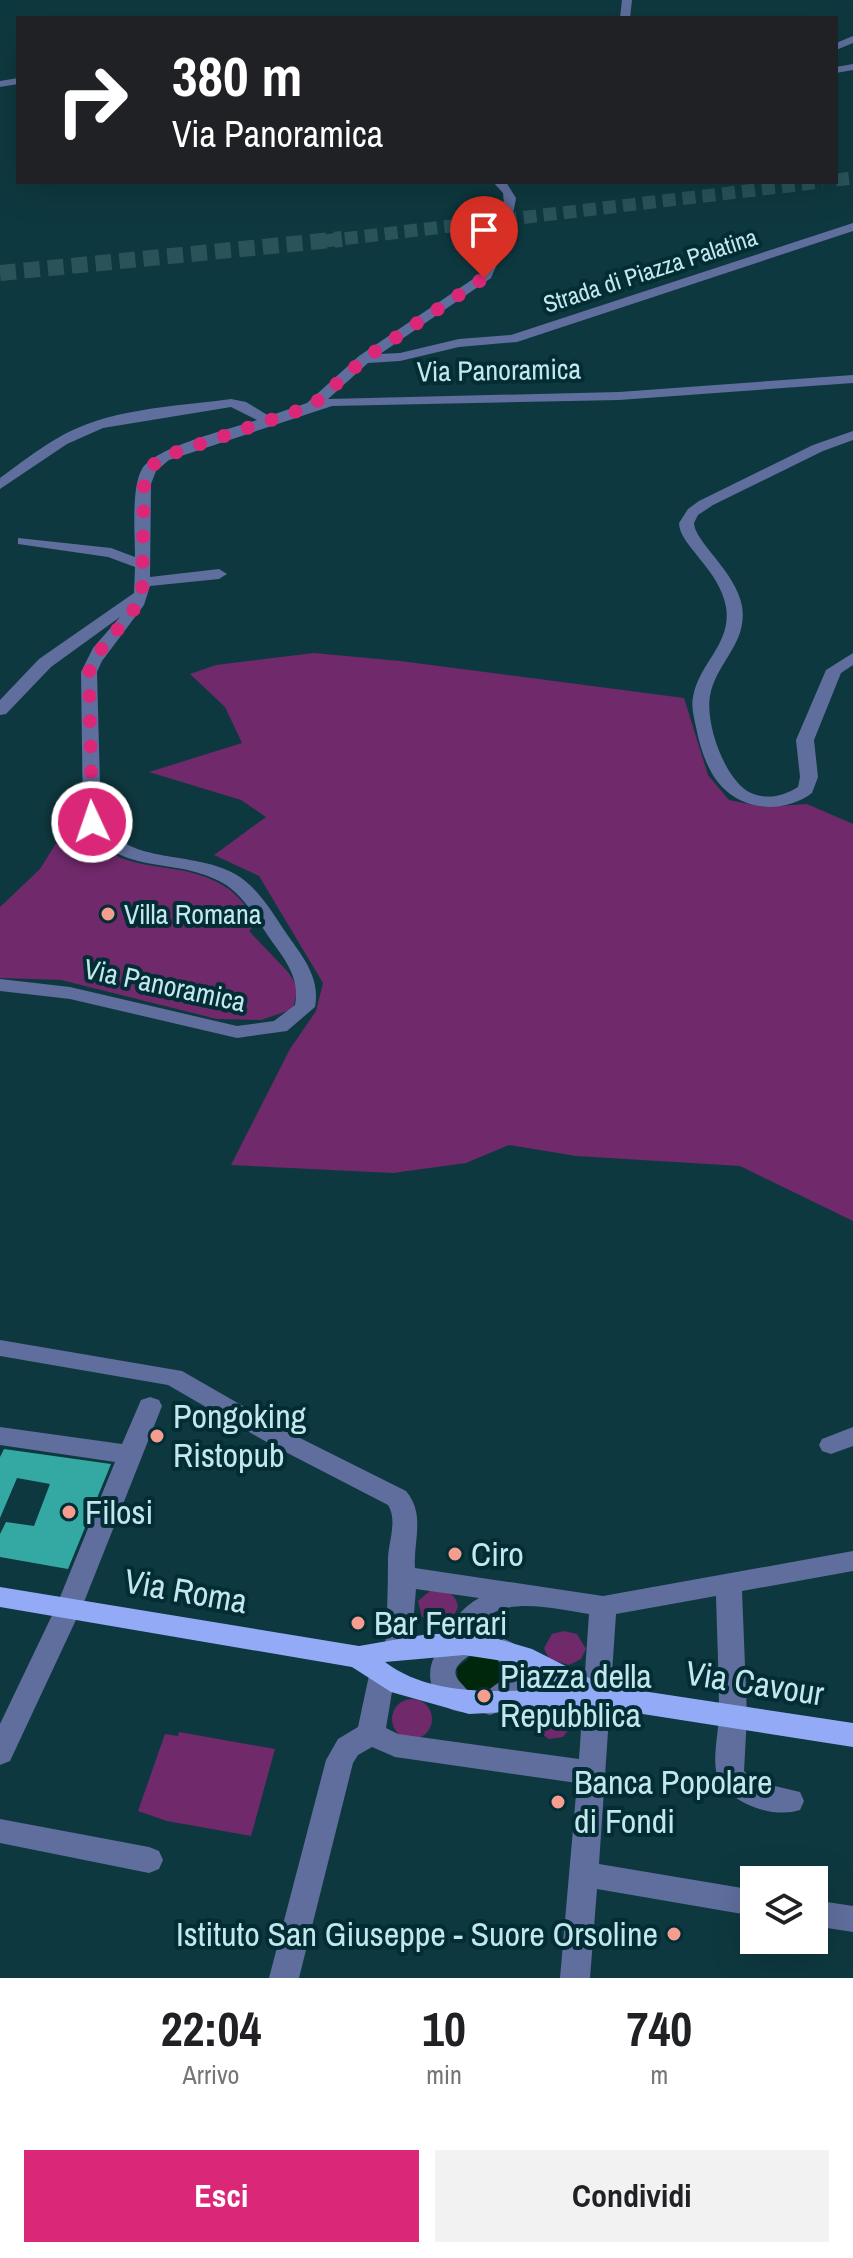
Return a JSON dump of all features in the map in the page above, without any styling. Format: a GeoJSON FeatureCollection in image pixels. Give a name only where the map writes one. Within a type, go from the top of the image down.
{"type":"FeatureCollection","features":[{"type":"Feature","properties":{"kind":"main road","name":"Via Roma"},"geometry":{"type":"LineString","coordinates":[[0,1597],[359,1657],[398,1649],[464,1645]]}},
{"type":"Feature","properties":{"kind":"main road"},"geometry":{"type":"LineString","coordinates":[[464,1645],[504,1650]]}},
{"type":"Feature","properties":{"kind":"main road","name":"Via Cavour"},"geometry":{"type":"LineString","coordinates":[[504,1650],[598,1696]]}},
{"type":"Feature","properties":{"kind":"main road","name":"Via Roma"},"geometry":{"type":"LineString","coordinates":[[359,1657],[381,1674],[409,1687],[462,1702]]}},
{"type":"Feature","properties":{"kind":"main road","name":"Via Cavour"},"geometry":{"type":"LineString","coordinates":[[490,1704],[598,1696],[853,1735]]}},
{"type":"Feature","properties":{"kind":"main road"},"geometry":{"type":"LineString","coordinates":[[462,1702],[490,1704]]}},
{"type":"Feature","properties":{"kind":"street"},"geometry":{"type":"LineString","coordinates":[[312,406],[364,359],[487,275],[494,262],[510,204],[509,193],[501,184]]}},
{"type":"Feature","properties":{"kind":"street","name":"Strada di Piazza Palatina"},"geometry":{"type":"LineString","coordinates":[[364,359],[400,357],[459,343],[512,339],[853,227]]}},
{"type":"Feature","properties":{"kind":"street","name":"Via Panoramica"},"geometry":{"type":"LineString","coordinates":[[0,985],[70,993],[237,1032],[280,1027],[305,1007],[308,991],[297,962],[231,880],[198,866],[127,852],[105,840],[93,825],[89,672],[96,656],[133,610],[143,588],[145,479],[151,466],[171,454],[312,406],[366,400],[636,395],[853,379]]}},
{"type":"Feature","properties":{"kind":"street"},"geometry":{"type":"LineString","coordinates":[[0,485],[62,441],[122,418],[234,403],[268,421]]}},
{"type":"Feature","properties":{"kind":"street"},"geometry":{"type":"LineString","coordinates":[[853,435],[811,451],[708,502],[693,511],[687,520],[688,533],[721,573],[733,605],[735,625],[730,646],[705,685],[701,698],[712,754],[727,785],[742,796],[764,802],[790,799],[806,789],[809,777],[805,740],[834,670],[853,658]]}},
{"type":"Feature","properties":{"kind":"street"},"geometry":{"type":"LineString","coordinates":[[23,541],[111,553],[143,565]]}},
{"type":"Feature","properties":{"kind":"street"},"geometry":{"type":"LineString","coordinates":[[0,710],[45,663],[143,588],[181,576],[219,574]]}},
{"type":"Feature","properties":{"kind":"street"},"geometry":{"type":"LineString","coordinates":[[0,1348],[174,1377],[279,1438],[401,1501],[406,1514],[398,1649]]}},
{"type":"Feature","properties":{"kind":"street"},"geometry":{"type":"LineString","coordinates":[[0,1753],[69,1607],[150,1406]]}},
{"type":"Feature","properties":{"kind":"street"},"geometry":{"type":"LineString","coordinates":[[0,1436],[131,1455]]}},
{"type":"Feature","properties":{"kind":"street"},"geometry":{"type":"LineString","coordinates":[[403,1577],[603,1606],[851,1562]]}},
{"type":"Feature","properties":{"kind":"street"},"geometry":{"type":"LineString","coordinates":[[729,1584],[733,1716],[729,1766],[735,1783],[746,1792],[790,1801]]}},
{"type":"Feature","properties":{"kind":"street"},"geometry":{"type":"LineString","coordinates":[[462,1702],[447,1690],[441,1672],[449,1655],[464,1645],[463,1628],[468,1618],[515,1592]]}},
{"type":"Feature","properties":{"kind":"street"},"geometry":{"type":"LineString","coordinates":[[575,1978],[603,1606]]}},
{"type":"Feature","properties":{"kind":"street"},"geometry":{"type":"LineString","coordinates":[[490,1704],[511,1692],[518,1677],[514,1661],[504,1650]]}},
{"type":"Feature","properties":{"kind":"street"},"geometry":{"type":"LineString","coordinates":[[371,1734],[381,1674]]}},
{"type":"Feature","properties":{"kind":"street"},"geometry":{"type":"LineString","coordinates":[[284,1978],[340,1760],[354,1742],[371,1734],[395,1745],[592,1773]]}},
{"type":"Feature","properties":{"kind":"street"},"geometry":{"type":"LineString","coordinates":[[0,1831],[149,1860]]}},
{"type":"Feature","properties":{"kind":"street"},"geometry":{"type":"LineString","coordinates":[[585,1874],[740,1901]]}},
{"type":"Feature","properties":{"kind":"street"},"geometry":{"type":"LineString","coordinates":[[828,1915],[853,1919]]}},
{"type":"Feature","properties":{"kind":"shaded area"},"geometry":{"type":"Polygon","coordinates":[[[314,653],[400,661],[684,698],[708,775],[729,800],[764,807],[807,804],[853,824],[853,1221],[740,1166],[576,1156],[509,1145],[466,1163],[393,1173],[231,1165],[290,1049],[316,1011],[323,983],[259,876],[214,855],[266,817],[241,800],[149,772],[242,743],[225,707],[190,674],[216,665],[314,653]]]}},
{"type":"Feature","properties":{"kind":"shaded area"},"geometry":{"type":"Polygon","coordinates":[[[83,828],[114,855],[206,877],[234,893],[258,922],[249,931],[298,987],[293,1009],[261,1020],[217,1019],[61,980],[0,978],[0,907],[40,869],[63,832],[83,828]]]}},
{"type":"Feature","properties":{"kind":"shaded area"},"geometry":{"type":"Polygon","coordinates":[[[431,1590],[449,1593],[455,1598],[458,1607],[453,1617],[441,1622],[422,1617],[418,1601],[431,1590]]]}},
{"type":"Feature","properties":{"kind":"shaded area"},"geometry":{"type":"Polygon","coordinates":[[[564,1631],[577,1634],[586,1649],[581,1659],[569,1665],[549,1659],[544,1648],[552,1634],[564,1631]]]}},
{"type":"Feature","properties":{"kind":"shaded area"},"geometry":{"type":"Polygon","coordinates":[[[473,1655],[496,1659],[504,1670],[502,1682],[492,1692],[468,1691],[458,1681],[457,1668],[473,1655]]]}},
{"type":"Feature","properties":{"kind":"shaded area"},"geometry":{"type":"Polygon","coordinates":[[[412,1699],[426,1705],[432,1719],[426,1733],[412,1739],[398,1733],[392,1719],[398,1705],[412,1699]]]}},
{"type":"Feature","properties":{"kind":"shaded area"},"geometry":{"type":"Polygon","coordinates":[[[565,1707],[574,1722],[563,1737],[549,1739],[532,1727],[530,1721],[534,1710],[565,1707]]]}},
{"type":"Feature","properties":{"kind":"shaded area"},"geometry":{"type":"Polygon","coordinates":[[[179,1732],[275,1749],[251,1836],[167,1821],[138,1811],[165,1734],[178,1736],[179,1732]]]}},
{"type":"Feature","properties":{"kind":"building","name":"Filosi"},"geometry":{"type":"Polygon","coordinates":[[[4,1449],[111,1464],[68,1569],[0,1557],[0,1534],[6,1522],[34,1526],[50,1484],[17,1478],[0,1518],[0,1457],[4,1449]]]}},
{"type":"Feature","properties":{"kind":"tunnel"},"geometry":{"type":"LineString","coordinates":[[838,180],[853,178]]}},
{"type":"Feature","properties":{"kind":"tunnel"},"geometry":{"type":"LineString","coordinates":[[341,239],[805,184]]}},
{"type":"Feature","properties":{"kind":"tunnel"},"geometry":{"type":"LineString","coordinates":[[0,273],[341,239]]}},
{"type":"Feature","properties":{"kind":"tunnel"},"geometry":{"type":"LineString","coordinates":[[325,241],[341,239]]}},
{"type":"Feature","properties":{"kind":"place","name":"Villa Romana"},"geometry":{"type":"Point","coordinates":[108,914]}},
{"type":"Feature","properties":{"kind":"place","name":"Pongoking Ristopub"},"geometry":{"type":"Point","coordinates":[157,1436]}},
{"type":"Feature","properties":{"kind":"place","name":"Filosi"},"geometry":{"type":"Point","coordinates":[69,1512]}},
{"type":"Feature","properties":{"kind":"place","name":"Ciro"},"geometry":{"type":"Point","coordinates":[455,1554]}},
{"type":"Feature","properties":{"kind":"place","name":"Bar Ferrari"},"geometry":{"type":"Point","coordinates":[358,1623]}},
{"type":"Feature","properties":{"kind":"place","name":"Piazza della Repubblica"},"geometry":{"type":"Point","coordinates":[484,1696]}},
{"type":"Feature","properties":{"kind":"place","name":"Banca Popolare di Fondi"},"geometry":{"type":"Point","coordinates":[558,1802]}},
{"type":"Feature","properties":{"kind":"place","name":"Istituto San Giuseppe - Suore Orsoline"},"geometry":{"type":"Point","coordinates":[674,1934]}},
{"type":"Feature","properties":{"kind":"route"},"geometry":{"type":"LineString","coordinates":[[92,822],[89,672],[96,656],[142,595],[144,484],[151,466],[171,454],[312,406],[364,359],[484,278]]}}]}
